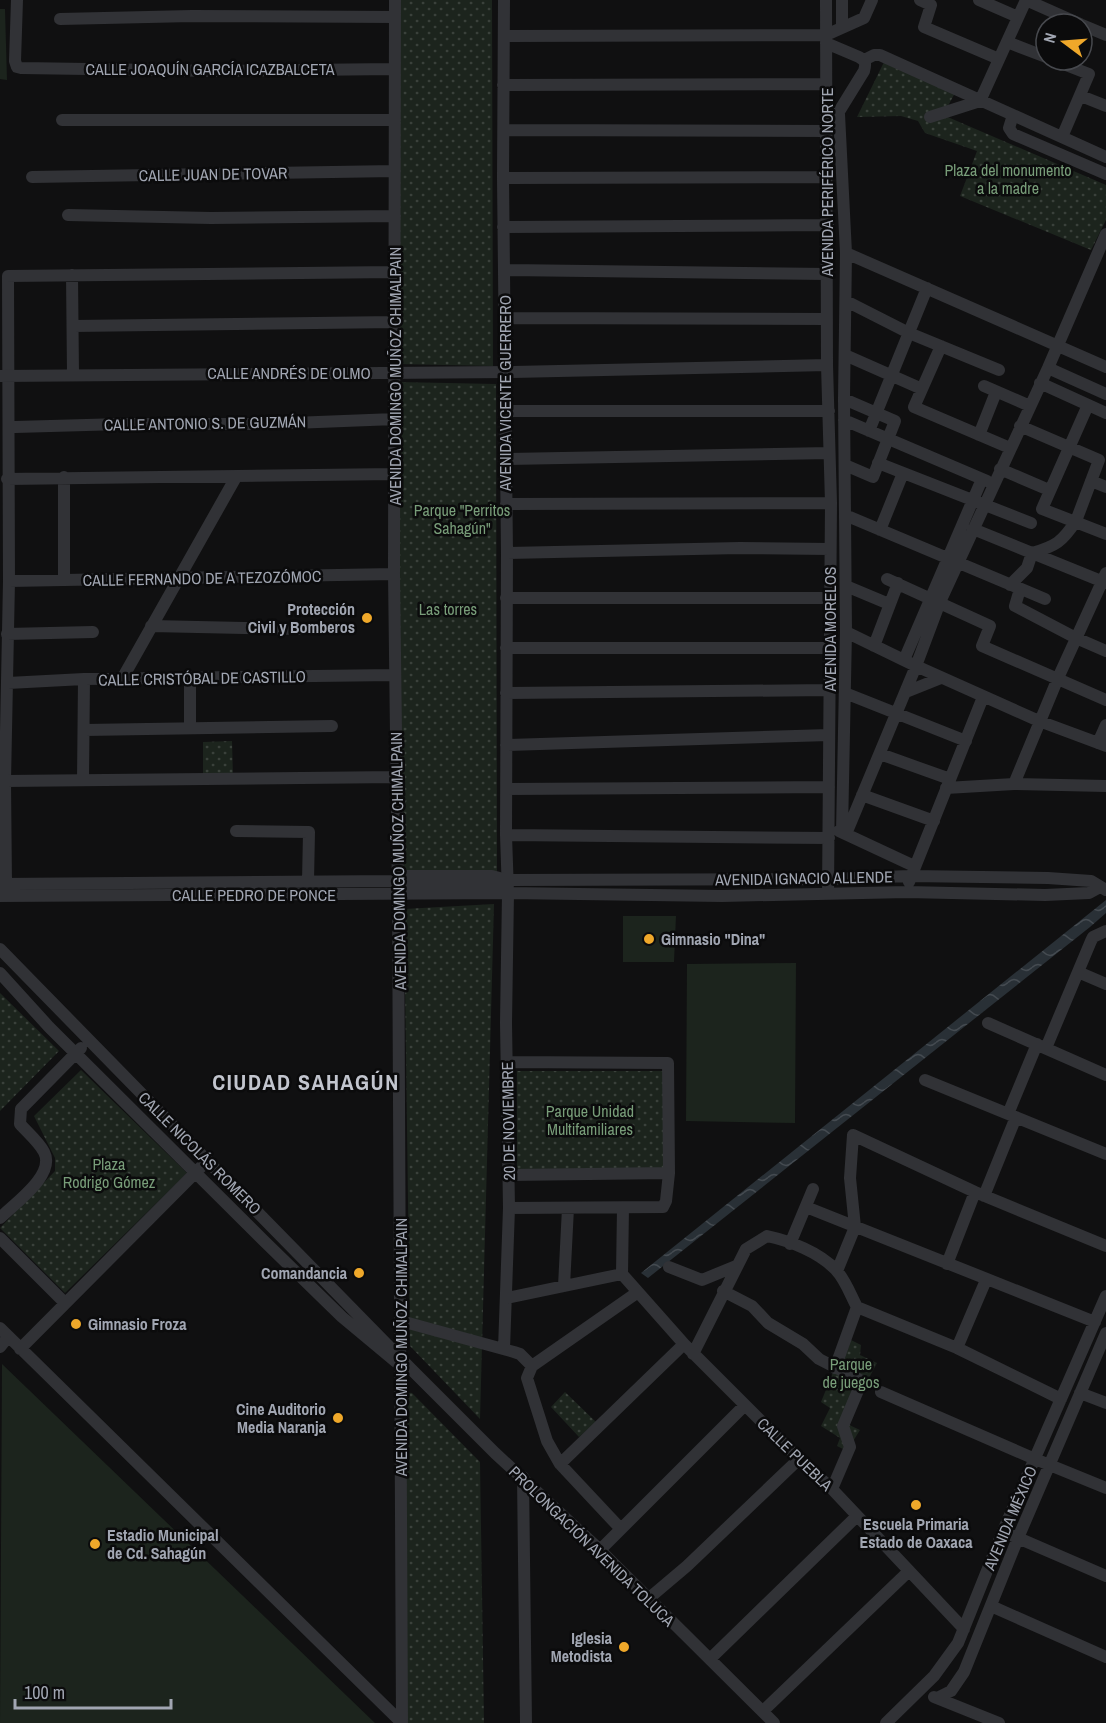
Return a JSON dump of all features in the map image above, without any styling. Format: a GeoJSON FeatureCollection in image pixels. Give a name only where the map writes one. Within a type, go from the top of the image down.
{"type":"FeatureCollection","features":[{"type":"Feature","properties":{"kind":"street","name":"CALLE JOAQUÍN GARCÍA ICAZBALCETA"},"geometry":{"type":"LineString","coordinates":[[17,0],[17,67],[220,71],[395,69]]}},
{"type":"Feature","properties":{"kind":"street","name":"AVENIDA DOMINGO MUÑOZ CHIMALPAIN"},"geometry":{"type":"LineString","coordinates":[[395,0],[394,574],[398,777],[401,1321],[404,1364],[402,1723]]}},
{"type":"Feature","properties":{"kind":"street","name":"AVENIDA VICENTE GUERRERO"},"geometry":{"type":"LineString","coordinates":[[504,0],[503,227],[508,893]]}},
{"type":"Feature","properties":{"kind":"street","name":"AVENIDA PERIFÉRICO NORTE"},"geometry":{"type":"LineString","coordinates":[[826,0],[828,364]]}},
{"type":"Feature","properties":{"kind":"street"},"geometry":{"type":"LineString","coordinates":[[842,0],[842,26]]}},
{"type":"Feature","properties":{"kind":"street"},"geometry":{"type":"LineString","coordinates":[[826,39],[842,26],[864,18],[872,0]]}},
{"type":"Feature","properties":{"kind":"street"},"geometry":{"type":"LineString","coordinates":[[920,0],[932,5],[924,27],[999,59]]}},
{"type":"Feature","properties":{"kind":"street"},"geometry":{"type":"LineString","coordinates":[[979,0],[1018,17]]}},
{"type":"Feature","properties":{"kind":"street"},"geometry":{"type":"LineString","coordinates":[[930,117],[980,101],[1026,0],[1054,12]]}},
{"type":"Feature","properties":{"kind":"street"},"geometry":{"type":"LineString","coordinates":[[60,19],[192,16],[395,17]]}},
{"type":"Feature","properties":{"kind":"street"},"geometry":{"type":"LineString","coordinates":[[504,36],[826,39],[864,60],[866,64],[839,114],[827,131],[504,130]]}},
{"type":"Feature","properties":{"kind":"street"},"geometry":{"type":"LineString","coordinates":[[1007,42],[1034,52]]}},
{"type":"Feature","properties":{"kind":"street"},"geometry":{"type":"LineString","coordinates":[[864,60],[880,54],[1106,157]]}},
{"type":"Feature","properties":{"kind":"street"},"geometry":{"type":"LineString","coordinates":[[1062,137],[1089,74],[1084,72]]}},
{"type":"Feature","properties":{"kind":"street"},"geometry":{"type":"LineString","coordinates":[[503,85],[826,84]]}},
{"type":"Feature","properties":{"kind":"street"},"geometry":{"type":"LineString","coordinates":[[1081,96],[1106,106]]}},
{"type":"Feature","properties":{"kind":"street"},"geometry":{"type":"LineString","coordinates":[[839,114],[846,253],[845,355],[922,388]]}},
{"type":"Feature","properties":{"kind":"street"},"geometry":{"type":"LineString","coordinates":[[1013,115],[1010,132],[1106,174]]}},
{"type":"Feature","properties":{"kind":"street"},"geometry":{"type":"LineString","coordinates":[[62,120],[395,120]]}},
{"type":"Feature","properties":{"kind":"street","name":"CALLE JUAN DE TOVAR"},"geometry":{"type":"LineString","coordinates":[[32,177],[395,171]]}},
{"type":"Feature","properties":{"kind":"street"},"geometry":{"type":"LineString","coordinates":[[503,178],[827,177]]}},
{"type":"Feature","properties":{"kind":"street"},"geometry":{"type":"LineString","coordinates":[[68,215],[211,218],[395,216]]}},
{"type":"Feature","properties":{"kind":"street"},"geometry":{"type":"LineString","coordinates":[[503,227],[828,225]]}},
{"type":"Feature","properties":{"kind":"street"},"geometry":{"type":"LineString","coordinates":[[904,660],[935,600],[987,481],[1000,469],[1105,239]]}},
{"type":"Feature","properties":{"kind":"street"},"geometry":{"type":"LineString","coordinates":[[846,253],[1106,367]]}},
{"type":"Feature","properties":{"kind":"street"},"geometry":{"type":"LineString","coordinates":[[504,270],[827,274]]}},
{"type":"Feature","properties":{"kind":"street"},"geometry":{"type":"LineString","coordinates":[[3,884],[10,479],[3,376],[8,276],[395,272]]}},
{"type":"Feature","properties":{"kind":"street"},"geometry":{"type":"LineString","coordinates":[[72,275],[73,374]]}},
{"type":"Feature","properties":{"kind":"street"},"geometry":{"type":"LineString","coordinates":[[869,431],[927,288]]}},
{"type":"Feature","properties":{"kind":"street"},"geometry":{"type":"LineString","coordinates":[[846,301],[909,333],[999,370]]}},
{"type":"Feature","properties":{"kind":"street"},"geometry":{"type":"LineString","coordinates":[[504,318],[827,319]]}},
{"type":"Feature","properties":{"kind":"street"},"geometry":{"type":"LineString","coordinates":[[73,326],[396,322]]}},
{"type":"Feature","properties":{"kind":"street"},"geometry":{"type":"LineString","coordinates":[[940,346],[914,407],[1010,448]]}},
{"type":"Feature","properties":{"kind":"street","name":"AVENIDA MORELOS"},"geometry":{"type":"LineString","coordinates":[[844,833],[845,355]]}},
{"type":"Feature","properties":{"kind":"street","name":"CALLE ANDRÉS DE OLMO"},"geometry":{"type":"LineString","coordinates":[[3,376],[505,372],[828,364]]}},
{"type":"Feature","properties":{"kind":"street","name":"AVENIDA MORELOS"},"geometry":{"type":"LineString","coordinates":[[828,364],[831,503],[828,894]]}},
{"type":"Feature","properties":{"kind":"street"},"geometry":{"type":"LineString","coordinates":[[1048,368],[1106,394]]}},
{"type":"Feature","properties":{"kind":"street"},"geometry":{"type":"LineString","coordinates":[[1040,383],[1106,413]]}},
{"type":"Feature","properties":{"kind":"street"},"geometry":{"type":"LineString","coordinates":[[984,386],[1030,406]]}},
{"type":"Feature","properties":{"kind":"street"},"geometry":{"type":"LineString","coordinates":[[979,435],[996,392]]}},
{"type":"Feature","properties":{"kind":"street"},"geometry":{"type":"LineString","coordinates":[[844,399],[877,412],[895,423],[873,477],[845,465]]}},
{"type":"Feature","properties":{"kind":"street"},"geometry":{"type":"LineString","coordinates":[[1088,405],[1042,508],[1106,534]]}},
{"type":"Feature","properties":{"kind":"street"},"geometry":{"type":"LineString","coordinates":[[505,411],[829,411]]}},
{"type":"Feature","properties":{"kind":"street","name":"CALLE ANTONIO S. DE GUZMÁN"},"geometry":{"type":"LineString","coordinates":[[15,427],[267,424],[395,419]]}},
{"type":"Feature","properties":{"kind":"street"},"geometry":{"type":"LineString","coordinates":[[844,420],[987,481]]}},
{"type":"Feature","properties":{"kind":"street"},"geometry":{"type":"LineString","coordinates":[[1020,426],[1099,460],[1076,521],[1054,546],[1032,553]]}},
{"type":"Feature","properties":{"kind":"street"},"geometry":{"type":"LineString","coordinates":[[505,459],[829,453]]}},
{"type":"Feature","properties":{"kind":"street"},"geometry":{"type":"LineString","coordinates":[[878,463],[1031,523]]}},
{"type":"Feature","properties":{"kind":"street"},"geometry":{"type":"LineString","coordinates":[[1000,469],[1049,490]]}},
{"type":"Feature","properties":{"kind":"street"},"geometry":{"type":"LineString","coordinates":[[880,530],[903,473]]}},
{"type":"Feature","properties":{"kind":"street"},"geometry":{"type":"LineString","coordinates":[[10,479],[395,474]]}},
{"type":"Feature","properties":{"kind":"street"},"geometry":{"type":"LineString","coordinates":[[64,477],[64,580]]}},
{"type":"Feature","properties":{"kind":"street"},"geometry":{"type":"LineString","coordinates":[[122,679],[236,477]]}},
{"type":"Feature","properties":{"kind":"street"},"geometry":{"type":"LineString","coordinates":[[1091,481],[1106,488]]}},
{"type":"Feature","properties":{"kind":"street"},"geometry":{"type":"LineString","coordinates":[[952,561],[973,529],[978,502]]}},
{"type":"Feature","properties":{"kind":"street"},"geometry":{"type":"LineString","coordinates":[[506,504],[831,503]]}},
{"type":"Feature","properties":{"kind":"street"},"geometry":{"type":"LineString","coordinates":[[845,515],[1045,599]]}},
{"type":"Feature","properties":{"kind":"street"},"geometry":{"type":"LineString","coordinates":[[973,529],[1105,580],[1058,678],[1014,784]]}},
{"type":"Feature","properties":{"kind":"street"},"geometry":{"type":"LineString","coordinates":[[507,553],[830,549]]}},
{"type":"Feature","properties":{"kind":"street"},"geometry":{"type":"LineString","coordinates":[[1032,553],[1027,568],[1015,587],[1015,606],[1106,651]]}},
{"type":"Feature","properties":{"kind":"street","name":"CALLE FERNANDO DE A TEZOZÓMOC"},"geometry":{"type":"LineString","coordinates":[[9,580],[394,574]]}},
{"type":"Feature","properties":{"kind":"street"},"geometry":{"type":"LineString","coordinates":[[874,646],[889,604],[892,581],[990,626],[981,646],[1106,700]]}},
{"type":"Feature","properties":{"kind":"street"},"geometry":{"type":"LineString","coordinates":[[846,586],[889,604]]}},
{"type":"Feature","properties":{"kind":"street"},"geometry":{"type":"LineString","coordinates":[[506,598],[830,598]]}},
{"type":"Feature","properties":{"kind":"street"},"geometry":{"type":"LineString","coordinates":[[844,833],[906,692],[935,600]]}},
{"type":"Feature","properties":{"kind":"street"},"geometry":{"type":"LineString","coordinates":[[152,626],[299,629]]}},
{"type":"Feature","properties":{"kind":"street"},"geometry":{"type":"LineString","coordinates":[[7,634],[93,632]]}},
{"type":"Feature","properties":{"kind":"street"},"geometry":{"type":"LineString","coordinates":[[846,632],[1039,722],[1102,744],[1106,725]]}},
{"type":"Feature","properties":{"kind":"street"},"geometry":{"type":"LineString","coordinates":[[506,648],[830,648]]}},
{"type":"Feature","properties":{"kind":"street","name":"CALLE CRISTÓBAL DE CASTILLO"},"geometry":{"type":"LineString","coordinates":[[8,683],[84,679],[396,675]]}},
{"type":"Feature","properties":{"kind":"street"},"geometry":{"type":"LineString","coordinates":[[190,678],[190,729]]}},
{"type":"Feature","properties":{"kind":"street"},"geometry":{"type":"LineString","coordinates":[[906,692],[941,678]]}},
{"type":"Feature","properties":{"kind":"street"},"geometry":{"type":"LineString","coordinates":[[83,780],[84,679]]}},
{"type":"Feature","properties":{"kind":"street"},"geometry":{"type":"LineString","coordinates":[[506,693],[830,690]]}},
{"type":"Feature","properties":{"kind":"street"},"geometry":{"type":"LineString","coordinates":[[845,693],[966,741]]}},
{"type":"Feature","properties":{"kind":"street"},"geometry":{"type":"LineString","coordinates":[[907,892],[912,871],[983,697]]}},
{"type":"Feature","properties":{"kind":"street"},"geometry":{"type":"LineString","coordinates":[[85,730],[332,726]]}},
{"type":"Feature","properties":{"kind":"street"},"geometry":{"type":"LineString","coordinates":[[506,745],[829,735]]}},
{"type":"Feature","properties":{"kind":"street"},"geometry":{"type":"LineString","coordinates":[[880,754],[948,784],[1106,786]]}},
{"type":"Feature","properties":{"kind":"street"},"geometry":{"type":"LineString","coordinates":[[5,781],[398,777]]}},
{"type":"Feature","properties":{"kind":"street"},"geometry":{"type":"LineString","coordinates":[[507,789],[829,787]]}},
{"type":"Feature","properties":{"kind":"street"},"geometry":{"type":"LineString","coordinates":[[862,795],[934,821]]}},
{"type":"Feature","properties":{"kind":"street"},"geometry":{"type":"LineString","coordinates":[[236,831],[309,832],[308,881]]}},
{"type":"Feature","properties":{"kind":"street"},"geometry":{"type":"LineString","coordinates":[[506,835],[844,833],[912,871]]}},
{"type":"Feature","properties":{"kind":"street","name":"AVENIDA IGNACIO ALLENDE"},"geometry":{"type":"LineString","coordinates":[[507,880],[829,879],[912,871],[1091,881],[1103,889]]}},
{"type":"Feature","properties":{"kind":"street","name":"CALLE PEDRO DE PONCE"},"geometry":{"type":"LineString","coordinates":[[3,884],[398,881],[405,876],[492,876],[507,880]]}},
{"type":"Feature","properties":{"kind":"street","name":"AVENIDA IGNACIO ALLENDE"},"geometry":{"type":"LineString","coordinates":[[508,893],[722,896],[907,892],[1045,895],[1089,893],[1103,889]]}},
{"type":"Feature","properties":{"kind":"street","name":"CALLE PEDRO DE PONCE"},"geometry":{"type":"LineString","coordinates":[[0,896],[508,893]]}},
{"type":"Feature","properties":{"kind":"street","name":"20 DE NOVIEMBRE"},"geometry":{"type":"LineString","coordinates":[[504,1349],[509,1208],[508,893]]}},
{"type":"Feature","properties":{"kind":"street"},"geometry":{"type":"LineString","coordinates":[[947,1264],[1041,1046],[1093,937],[1106,931]]}},
{"type":"Feature","properties":{"kind":"street","name":"CALLE NICOLÁS ROMERO"},"geometry":{"type":"LineString","coordinates":[[0,949],[352,1307],[404,1364]]}},
{"type":"Feature","properties":{"kind":"street"},"geometry":{"type":"LineString","coordinates":[[1078,972],[1106,984]]}},
{"type":"Feature","properties":{"kind":"street","name":"CALLE NICOLÁS ROMERO"},"geometry":{"type":"LineString","coordinates":[[0,973],[49,1027],[342,1317],[404,1364]]}},
{"type":"Feature","properties":{"kind":"street"},"geometry":{"type":"LineString","coordinates":[[988,1023],[1106,1075]]}},
{"type":"Feature","properties":{"kind":"street"},"geometry":{"type":"LineString","coordinates":[[0,1218],[42,1177],[46,1167],[46,1155],[43,1149],[20,1124],[21,1109],[88,1040]]}},
{"type":"Feature","properties":{"kind":"street"},"geometry":{"type":"LineString","coordinates":[[507,1062],[668,1063],[669,1173],[663,1207],[509,1208]]}},
{"type":"Feature","properties":{"kind":"street"},"geometry":{"type":"LineString","coordinates":[[925,1080],[1106,1154]]}},
{"type":"Feature","properties":{"kind":"street"},"geometry":{"type":"LineString","coordinates":[[119,1096],[132,1084]]}},
{"type":"Feature","properties":{"kind":"street"},"geometry":{"type":"LineString","coordinates":[[837,1271],[855,1227],[850,1178],[853,1136],[979,1194],[1106,1246]]}},
{"type":"Feature","properties":{"kind":"street"},"geometry":{"type":"LineString","coordinates":[[20,1349],[208,1161]]}},
{"type":"Feature","properties":{"kind":"street"},"geometry":{"type":"LineString","coordinates":[[509,1175],[669,1173]]}},
{"type":"Feature","properties":{"kind":"street"},"geometry":{"type":"LineString","coordinates":[[790,1244],[813,1189]]}},
{"type":"Feature","properties":{"kind":"street"},"geometry":{"type":"LineString","coordinates":[[806,1207],[1095,1322]]}},
{"type":"Feature","properties":{"kind":"street"},"geometry":{"type":"LineString","coordinates":[[564,1286],[568,1208]]}},
{"type":"Feature","properties":{"kind":"street"},"geometry":{"type":"LineString","coordinates":[[623,1208],[630,1283]]}},
{"type":"Feature","properties":{"kind":"street"},"geometry":{"type":"LineString","coordinates":[[693,1354],[723,1291],[746,1250],[767,1236],[814,1254],[837,1271],[857,1307],[957,1347],[1061,1399]]}},
{"type":"Feature","properties":{"kind":"street"},"geometry":{"type":"LineString","coordinates":[[0,1238],[65,1303]]}},
{"type":"Feature","properties":{"kind":"street"},"geometry":{"type":"LineString","coordinates":[[669,1267],[702,1280],[736,1266]]}},
{"type":"Feature","properties":{"kind":"street"},"geometry":{"type":"LineString","coordinates":[[957,1347],[986,1280]]}},
{"type":"Feature","properties":{"kind":"street"},"geometry":{"type":"LineString","coordinates":[[507,1298],[564,1286],[630,1283]]}},
{"type":"Feature","properties":{"kind":"street"},"geometry":{"type":"LineString","coordinates":[[620,1528],[560,1464],[547,1441],[527,1378],[528,1364],[630,1283]]}},
{"type":"Feature","properties":{"kind":"street","name":"CALLE PUEBLA"},"geometry":{"type":"LineString","coordinates":[[630,1283],[693,1354],[832,1489],[964,1629]]}},
{"type":"Feature","properties":{"kind":"street"},"geometry":{"type":"LineString","coordinates":[[723,1291],[747,1303],[768,1323],[803,1344],[819,1359],[860,1378],[861,1383],[843,1426],[850,1442],[849,1452],[832,1489]]}},
{"type":"Feature","properties":{"kind":"street","name":"AVENIDA MÉXICO"},"geometry":{"type":"LineString","coordinates":[[886,1723],[934,1676],[951,1654],[964,1629],[1003,1531],[1106,1296]]}},
{"type":"Feature","properties":{"kind":"street"},"geometry":{"type":"LineString","coordinates":[[342,1317],[352,1307]]}},
{"type":"Feature","properties":{"kind":"street"},"geometry":{"type":"LineString","coordinates":[[835,1368],[857,1307]]}},
{"type":"Feature","properties":{"kind":"street"},"geometry":{"type":"LineString","coordinates":[[401,1321],[504,1349],[528,1364]]}},
{"type":"Feature","properties":{"kind":"street","name":"AVENIDA MÉXICO"},"geometry":{"type":"LineString","coordinates":[[937,1698],[951,1691],[964,1672],[1106,1334]]}},
{"type":"Feature","properties":{"kind":"street"},"geometry":{"type":"LineString","coordinates":[[3,1337],[20,1349],[402,1723]]}},
{"type":"Feature","properties":{"kind":"street"},"geometry":{"type":"LineString","coordinates":[[560,1464],[684,1344]]}},
{"type":"Feature","properties":{"kind":"street","name":"PROLONGACIÓN AVENIDA TOLUCA"},"geometry":{"type":"LineString","coordinates":[[404,1364],[495,1453],[600,1550],[774,1723]]}},
{"type":"Feature","properties":{"kind":"street"},"geometry":{"type":"LineString","coordinates":[[881,1392],[1106,1488]]}},
{"type":"Feature","properties":{"kind":"street"},"geometry":{"type":"LineString","coordinates":[[1080,1393],[1106,1403]]}},
{"type":"Feature","properties":{"kind":"street"},"geometry":{"type":"LineString","coordinates":[[600,1550],[745,1405]]}},
{"type":"Feature","properties":{"kind":"street"},"geometry":{"type":"LineString","coordinates":[[648,1599],[687,1566],[799,1459]]}},
{"type":"Feature","properties":{"kind":"street"},"geometry":{"type":"LineString","coordinates":[[523,1477],[526,1723]]}},
{"type":"Feature","properties":{"kind":"street"},"geometry":{"type":"LineString","coordinates":[[710,1659],[857,1516]]}},
{"type":"Feature","properties":{"kind":"street"},"geometry":{"type":"LineString","coordinates":[[1003,1531],[1106,1576]]}},
{"type":"Feature","properties":{"kind":"street"},"geometry":{"type":"LineString","coordinates":[[763,1711],[909,1571]]}},
{"type":"Feature","properties":{"kind":"street"},"geometry":{"type":"LineString","coordinates":[[991,1606],[1106,1657]]}},
{"type":"Feature","properties":{"kind":"street"},"geometry":{"type":"LineString","coordinates":[[919,1692],[999,1723]]}},
{"type":"Feature","properties":{"kind":"green space"},"geometry":{"type":"Polygon","coordinates":[[[397,0],[492,0],[493,366],[396,364],[397,0]]]}},
{"type":"Feature","properties":{"kind":"green space"},"geometry":{"type":"Polygon","coordinates":[[[0,9],[5,9],[7,80],[0,79],[0,9]]]}},
{"type":"Feature","properties":{"kind":"green space","name":"Plaza del monumento a la madre"},"geometry":{"type":"Polygon","coordinates":[[[885,60],[955,93],[943,115],[1106,185],[1106,220],[1091,250],[960,196],[977,151],[925,133],[918,121],[901,116],[857,117],[885,60]]]}},
{"type":"Feature","properties":{"kind":"green space","name":"Las torres"},"geometry":{"type":"Polygon","coordinates":[[[398,382],[496,384],[497,874],[400,874],[398,382]]]}},
{"type":"Feature","properties":{"kind":"green space"},"geometry":{"type":"Polygon","coordinates":[[[232,741],[233,778],[203,777],[203,742],[232,741]]]}},
{"type":"Feature","properties":{"kind":"green space"},"geometry":{"type":"Polygon","coordinates":[[[494,904],[480,1419],[410,1346],[404,909],[494,904]]]}},
{"type":"Feature","properties":{"kind":"green space","name":"Gimnasio \"Dina\""},"geometry":{"type":"Polygon","coordinates":[[[623,916],[676,916],[674,962],[623,962],[623,916]]]}},
{"type":"Feature","properties":{"kind":"green space"},"geometry":{"type":"Polygon","coordinates":[[[796,963],[795,1123],[686,1121],[687,964],[796,963]]]}},
{"type":"Feature","properties":{"kind":"green space"},"geometry":{"type":"Polygon","coordinates":[[[0,993],[59,1051],[0,1111],[0,993]]]}},
{"type":"Feature","properties":{"kind":"green space","name":"Plaza Rodrigo Gómez"},"geometry":{"type":"Polygon","coordinates":[[[81,1070],[187,1173],[65,1293],[0,1228],[55,1171],[55,1158],[34,1116],[81,1070]]]}},
{"type":"Feature","properties":{"kind":"green space","name":"Parque Unidad Multifamiliares"},"geometry":{"type":"Polygon","coordinates":[[[517,1071],[664,1071],[664,1170],[517,1170],[517,1071]]]}},
{"type":"Feature","properties":{"kind":"green space","name":"Parque de juegos"},"geometry":{"type":"Polygon","coordinates":[[[847,1338],[861,1345],[860,1355],[877,1363],[845,1423],[860,1430],[847,1451],[837,1446],[840,1438],[821,1426],[830,1408],[821,1402],[847,1338]]]}},
{"type":"Feature","properties":{"kind":"green space","name":"Estadio Municipal de Cd. Sahagún"},"geometry":{"type":"Polygon","coordinates":[[[2,1364],[375,1723],[0,1723],[2,1364]]]}},
{"type":"Feature","properties":{"kind":"green space"},"geometry":{"type":"Polygon","coordinates":[[[402,1392],[412,1393],[480,1462],[484,1723],[403,1723],[402,1392]]]}},
{"type":"Feature","properties":{"kind":"green space"},"geometry":{"type":"Polygon","coordinates":[[[565,1392],[596,1422],[579,1437],[551,1407],[565,1392]]]}},
{"type":"Feature","properties":{"kind":"water"},"geometry":{"type":"Polygon","coordinates":[[[1106,900],[1106,913],[1090,927],[648,1278],[641,1273],[1106,900]]]}},
{"type":"Feature","properties":{"kind":"place","name":"Protección Civil y Bomberos"},"geometry":{"type":"Point","coordinates":[367,618]}},
{"type":"Feature","properties":{"kind":"place","name":"Gimnasio \"Dina\""},"geometry":{"type":"Point","coordinates":[649,939]}},
{"type":"Feature","properties":{"kind":"place","name":"Comandancia"},"geometry":{"type":"Point","coordinates":[359,1273]}},
{"type":"Feature","properties":{"kind":"place","name":"Gimnasio Froza"},"geometry":{"type":"Point","coordinates":[76,1324]}},
{"type":"Feature","properties":{"kind":"place","name":"Cine Auditorio Media Naranja"},"geometry":{"type":"Point","coordinates":[338,1418]}},
{"type":"Feature","properties":{"kind":"place","name":"Escuela Primaria Estado de Oaxaca"},"geometry":{"type":"Point","coordinates":[916,1505]}},
{"type":"Feature","properties":{"kind":"place","name":"Estadio Municipal de Cd. Sahagún"},"geometry":{"type":"Point","coordinates":[95,1544]}},
{"type":"Feature","properties":{"kind":"place","name":"Iglesia Metodista"},"geometry":{"type":"Point","coordinates":[624,1647]}},
{"type":"Feature","properties":{"kind":"district","name":"CIUDAD SAHAGÚN"},"geometry":{"type":"Point","coordinates":[306,1082]}},
{"type":"Feature","properties":{"kind":"park label","name":"Parque \"Perritos Sahagún\""},"geometry":{"type":"Point","coordinates":[462,519]}}]}
